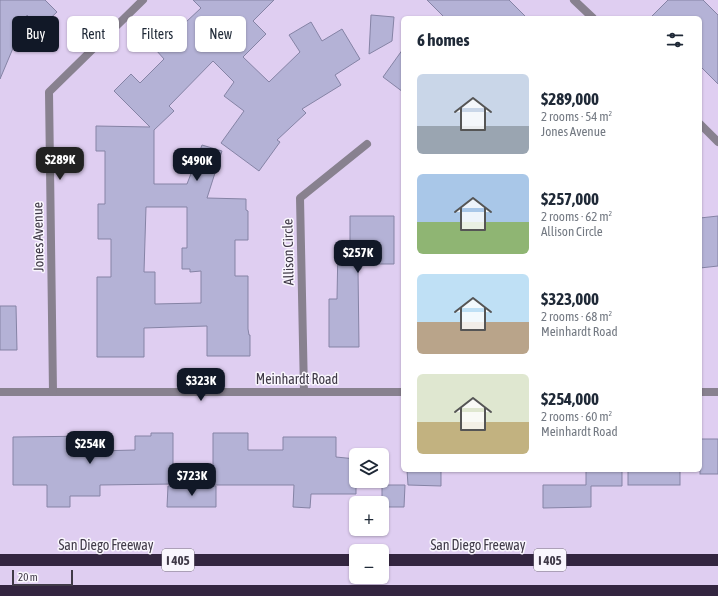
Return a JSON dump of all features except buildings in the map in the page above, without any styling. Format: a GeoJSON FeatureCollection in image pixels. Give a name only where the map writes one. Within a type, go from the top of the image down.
{"type":"FeatureCollection","features":[{"type":"Feature","properties":{"kind":"highway","name":"San Diego Freeway"},"geometry":{"type":"LineString","coordinates":[[0,560],[349,560]]}},
{"type":"Feature","properties":{"kind":"highway","name":"San Diego Freeway"},"geometry":{"type":"LineString","coordinates":[[389,560],[718,560]]}},
{"type":"Feature","properties":{"kind":"highway"},"geometry":{"type":"LineString","coordinates":[[0,591],[718,591]]}},
{"type":"Feature","properties":{"kind":"street","name":"Jones Avenue"},"geometry":{"type":"LineString","coordinates":[[53,392],[49,92],[143,0]]}},
{"type":"Feature","properties":{"kind":"street"},"geometry":{"type":"LineString","coordinates":[[574,0],[591,16]]}},
{"type":"Feature","properties":{"kind":"street"},"geometry":{"type":"LineString","coordinates":[[702,126],[718,142]]}},
{"type":"Feature","properties":{"kind":"street","name":"Allison Circle"},"geometry":{"type":"LineString","coordinates":[[304,392],[300,198],[367,144]]}},
{"type":"Feature","properties":{"kind":"street","name":"Meinhardt Road"},"geometry":{"type":"LineString","coordinates":[[0,392],[401,392]]}},
{"type":"Feature","properties":{"kind":"street"},"geometry":{"type":"LineString","coordinates":[[702,392],[718,392]]}}]}
